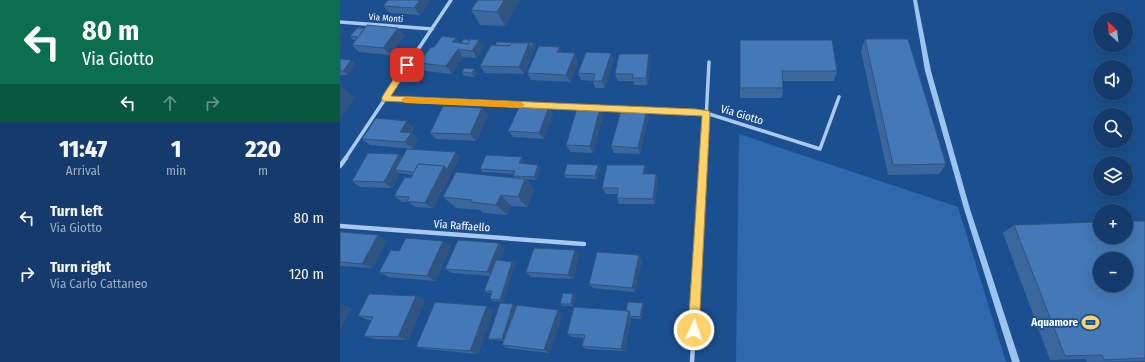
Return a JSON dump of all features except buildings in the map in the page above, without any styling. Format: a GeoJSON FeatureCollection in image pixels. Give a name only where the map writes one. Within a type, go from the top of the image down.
{"type":"FeatureCollection","features":[{"type":"Feature","properties":{"kind":"street"},"geometry":{"type":"LineString","coordinates":[[340,166],[451,0]]}},
{"type":"Feature","properties":{"kind":"street","name":"Via Monti"},"geometry":{"type":"LineString","coordinates":[[340,22],[432,29]]}},
{"type":"Feature","properties":{"kind":"street"},"geometry":{"type":"LineString","coordinates":[[692,362],[709,62]]}},
{"type":"Feature","properties":{"kind":"street","name":"Via Giotto"},"geometry":{"type":"LineString","coordinates":[[640,110],[706,114],[820,149],[839,97]]}},
{"type":"Feature","properties":{"kind":"street"},"geometry":{"type":"LineString","coordinates":[[385,99],[632,110]]}},
{"type":"Feature","properties":{"kind":"street","name":"Via Raffaello"},"geometry":{"type":"LineString","coordinates":[[340,226],[584,244]]}},
{"type":"Feature","properties":{"kind":"shaded area"},"geometry":{"type":"Polygon","coordinates":[[[739,134],[958,207],[1006,362],[736,362],[739,134]]]}},
{"type":"Feature","properties":{"kind":"waterway"},"geometry":{"type":"LineString","coordinates":[[915,0],[928,71],[967,209],[1016,362]]}},
{"type":"Feature","properties":{"kind":"slow traffic"},"geometry":{"type":"LineString","coordinates":[[405,100],[521,105]]}},
{"type":"Feature","properties":{"kind":"place","name":"Aquamore"},"geometry":{"type":"Point","coordinates":[1091,322]}},
{"type":"Feature","properties":{"kind":"route"},"geometry":{"type":"LineString","coordinates":[[407,65],[385,99],[696,112],[706,114],[694,330]]}}]}
